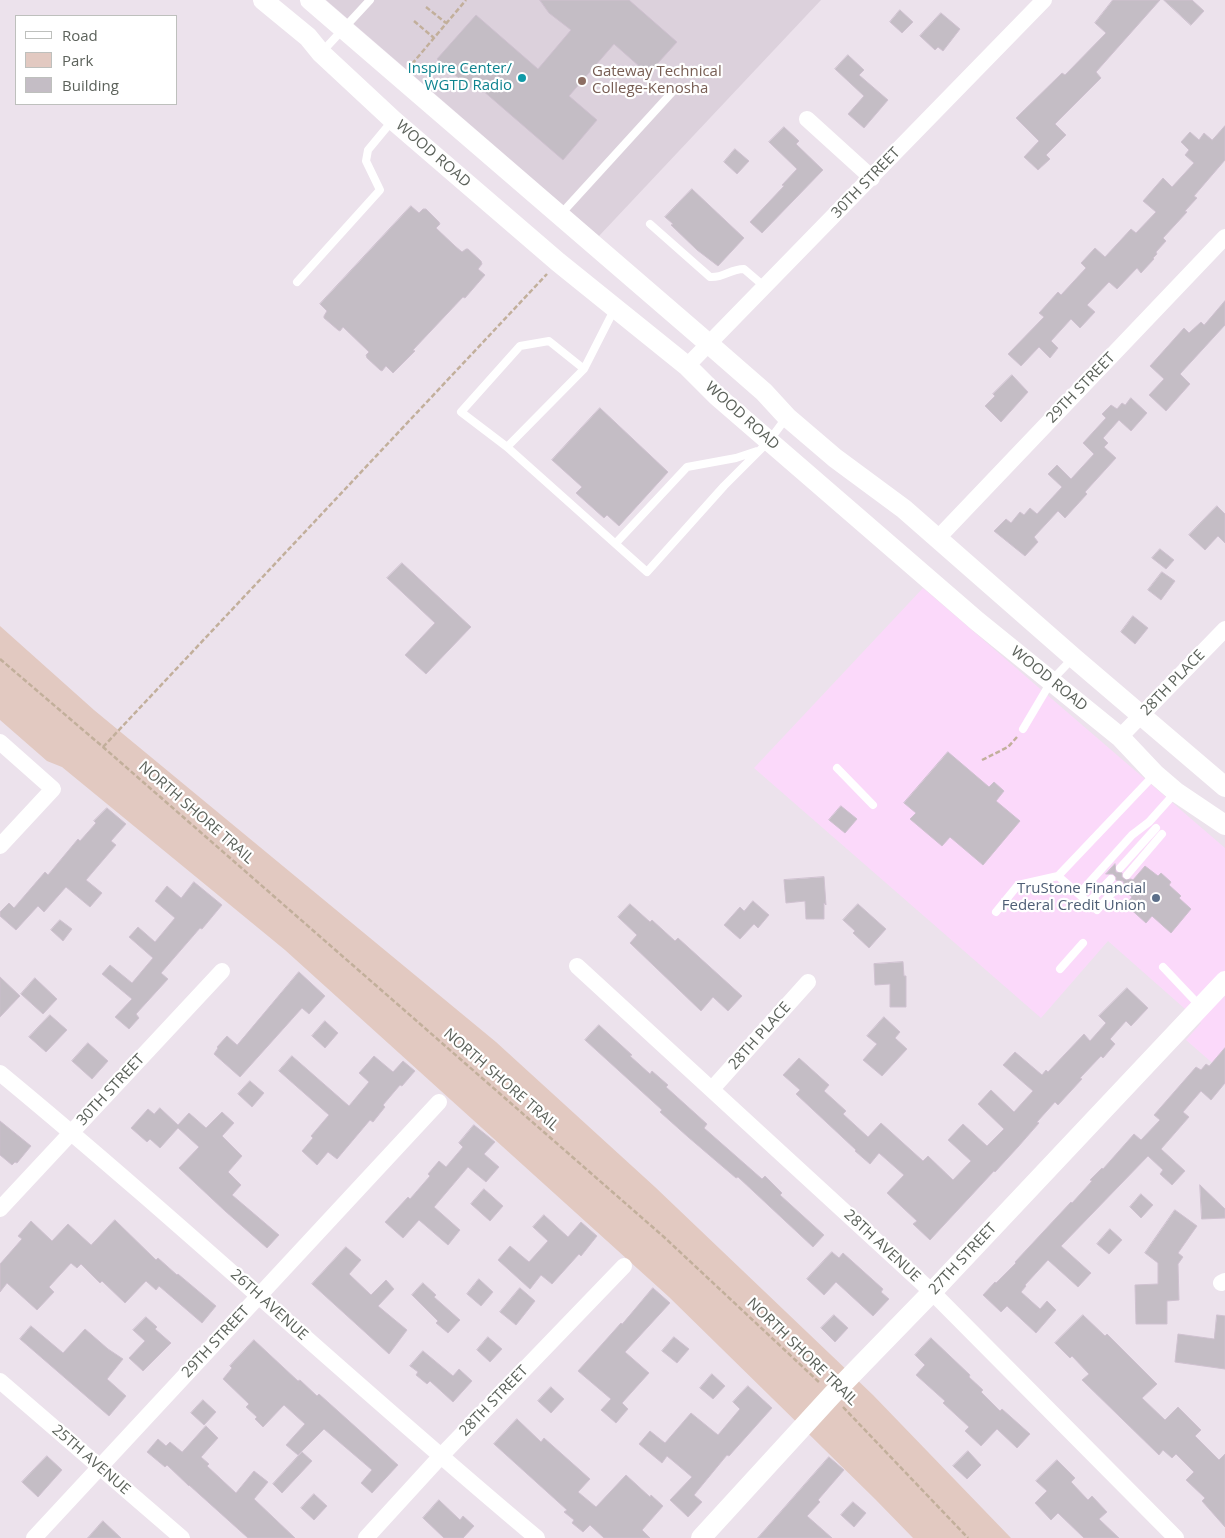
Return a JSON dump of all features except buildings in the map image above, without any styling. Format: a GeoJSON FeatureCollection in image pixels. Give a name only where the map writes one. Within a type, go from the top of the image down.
{"type":"FeatureCollection","features":[{"type":"Feature","properties":{"kind":"street","name":"WOOD ROAD"},"geometry":{"type":"LineString","coordinates":[[263,0],[298,28],[321,53],[393,120],[558,262],[687,366],[718,396],[764,446],[1120,737],[1155,774],[1176,792],[1225,825]]}},
{"type":"Feature","properties":{"kind":"street","name":"WOOD ROAD"},"geometry":{"type":"LineString","coordinates":[[310,0],[764,392],[787,417],[835,458],[904,510],[1225,787]]}},
{"type":"Feature","properties":{"kind":"street","name":"30TH STREET"},"geometry":{"type":"LineString","coordinates":[[687,366],[1044,0]]}},
{"type":"Feature","properties":{"kind":"street"},"geometry":{"type":"LineString","coordinates":[[807,119],[872,178]]}},
{"type":"Feature","properties":{"kind":"street","name":"29TH STREET"},"geometry":{"type":"LineString","coordinates":[[936,538],[1225,237]]}},
{"type":"Feature","properties":{"kind":"street","name":"28TH PLACE"},"geometry":{"type":"LineString","coordinates":[[1120,737],[1225,629]]}},
{"type":"Feature","properties":{"kind":"street"},"geometry":{"type":"LineString","coordinates":[[0,742],[54,789],[0,846]]}},
{"type":"Feature","properties":{"kind":"street","name":"28TH AVENUE"},"geometry":{"type":"LineString","coordinates":[[578,966],[932,1292],[1176,1538]]}},
{"type":"Feature","properties":{"kind":"street","name":"30TH STREET"},"geometry":{"type":"LineString","coordinates":[[0,1209],[222,971]]}},
{"type":"Feature","properties":{"kind":"street","name":"27TH STREET"},"geometry":{"type":"LineString","coordinates":[[701,1538],[832,1395],[932,1292],[1225,981]]}},
{"type":"Feature","properties":{"kind":"street","name":"28TH PLACE"},"geometry":{"type":"LineString","coordinates":[[712,1089],[808,982]]}},
{"type":"Feature","properties":{"kind":"street","name":"26TH AVENUE"},"geometry":{"type":"LineString","coordinates":[[0,1073],[72,1132],[259,1295],[440,1458],[537,1538]]}},
{"type":"Feature","properties":{"kind":"street","name":"29TH STREET"},"geometry":{"type":"LineString","coordinates":[[34,1538],[439,1102]]}},
{"type":"Feature","properties":{"kind":"street","name":"28TH STREET"},"geometry":{"type":"LineString","coordinates":[[366,1538],[624,1266]]}},
{"type":"Feature","properties":{"kind":"street","name":"25TH AVENUE"},"geometry":{"type":"LineString","coordinates":[[0,1381],[182,1538]]}},
{"type":"Feature","properties":{"kind":"lane"},"geometry":{"type":"LineString","coordinates":[[321,53],[370,0]]}},
{"type":"Feature","properties":{"kind":"lane"},"geometry":{"type":"LineString","coordinates":[[560,215],[675,89]]}},
{"type":"Feature","properties":{"kind":"lane"},"geometry":{"type":"LineString","coordinates":[[297,282],[380,190],[366,161],[368,150],[393,120]]}},
{"type":"Feature","properties":{"kind":"lane"},"geometry":{"type":"LineString","coordinates":[[650,224],[710,278],[720,278],[734,269],[744,269],[765,287]]}},
{"type":"Feature","properties":{"kind":"lane"},"geometry":{"type":"LineString","coordinates":[[507,447],[584,369],[615,308]]}},
{"type":"Feature","properties":{"kind":"lane"},"geometry":{"type":"LineString","coordinates":[[584,369],[549,341],[520,346],[461,412],[507,447],[647,572],[724,486],[764,446],[787,417]]}},
{"type":"Feature","properties":{"kind":"lane"},"geometry":{"type":"LineString","coordinates":[[616,543],[687,467],[736,458],[764,446]]}},
{"type":"Feature","properties":{"kind":"lane"},"geometry":{"type":"LineString","coordinates":[[1023,729],[1052,680],[1074,658]]}},
{"type":"Feature","properties":{"kind":"lane"},"geometry":{"type":"LineString","coordinates":[[837,768],[873,805]]}},
{"type":"Feature","properties":{"kind":"lane"},"geometry":{"type":"LineString","coordinates":[[996,912],[1018,885],[1058,876],[1155,774]]}},
{"type":"Feature","properties":{"kind":"lane"},"geometry":{"type":"LineString","coordinates":[[1079,894],[1132,835],[1150,822],[1176,792]]}},
{"type":"Feature","properties":{"kind":"lane"},"geometry":{"type":"LineString","coordinates":[[1120,868],[1159,831],[1128,875]]}},
{"type":"Feature","properties":{"kind":"lane"},"geometry":{"type":"LineString","coordinates":[[1058,876],[1097,910],[1119,886]]}},
{"type":"Feature","properties":{"kind":"lane"},"geometry":{"type":"LineString","coordinates":[[1089,902],[1111,879]]}},
{"type":"Feature","properties":{"kind":"lane"},"geometry":{"type":"LineString","coordinates":[[1060,969],[1083,942]]}},
{"type":"Feature","properties":{"kind":"lane"},"geometry":{"type":"LineString","coordinates":[[1163,967],[1201,1007]]}},
{"type":"Feature","properties":{"kind":"path"},"geometry":{"type":"LineString","coordinates":[[411,65],[466,0]]}},
{"type":"Feature","properties":{"kind":"path"},"geometry":{"type":"LineString","coordinates":[[426,7],[446,24]]}},
{"type":"Feature","properties":{"kind":"path"},"geometry":{"type":"LineString","coordinates":[[414,21],[434,38]]}},
{"type":"Feature","properties":{"kind":"path"},"geometry":{"type":"LineString","coordinates":[[103,746],[558,262]]}},
{"type":"Feature","properties":{"kind":"path","name":"NORTH SHORE TRAIL"},"geometry":{"type":"LineString","coordinates":[[0,659],[103,746],[664,1237],[832,1395],[968,1538]]}},
{"type":"Feature","properties":{"kind":"path"},"geometry":{"type":"LineString","coordinates":[[982,760],[1008,748],[1023,729]]}},
{"type":"Feature","properties":{"kind":"shaded area","name":"Gateway Technical College-Kenosha"},"geometry":{"type":"Polygon","coordinates":[[[326,0],[821,0],[599,236],[326,0]]]}},
{"type":"Feature","properties":{"kind":"shaded area"},"geometry":{"type":"Polygon","coordinates":[[[923,588],[1225,848],[1225,1074],[1186,1040],[1201,1023],[1108,941],[1041,1018],[754,768],[923,588]]]}},
{"type":"Feature","properties":{"kind":"green space"},"geometry":{"type":"Polygon","coordinates":[[[0,626],[94,710],[496,1042],[655,1187],[873,1395],[1011,1538],[913,1538],[669,1297],[285,950],[62,767],[47,761],[0,720],[0,626]]]}},
{"type":"Feature","properties":{"kind":"place","name":"Inspire Center/ WGTD Radio"},"geometry":{"type":"Point","coordinates":[522,78]}},
{"type":"Feature","properties":{"kind":"place","name":"Gateway Technical College-Kenosha"},"geometry":{"type":"Point","coordinates":[582,81]}},
{"type":"Feature","properties":{"kind":"place","name":"TruStone Financial Federal Credit Union"},"geometry":{"type":"Point","coordinates":[1156,898]}}]}
